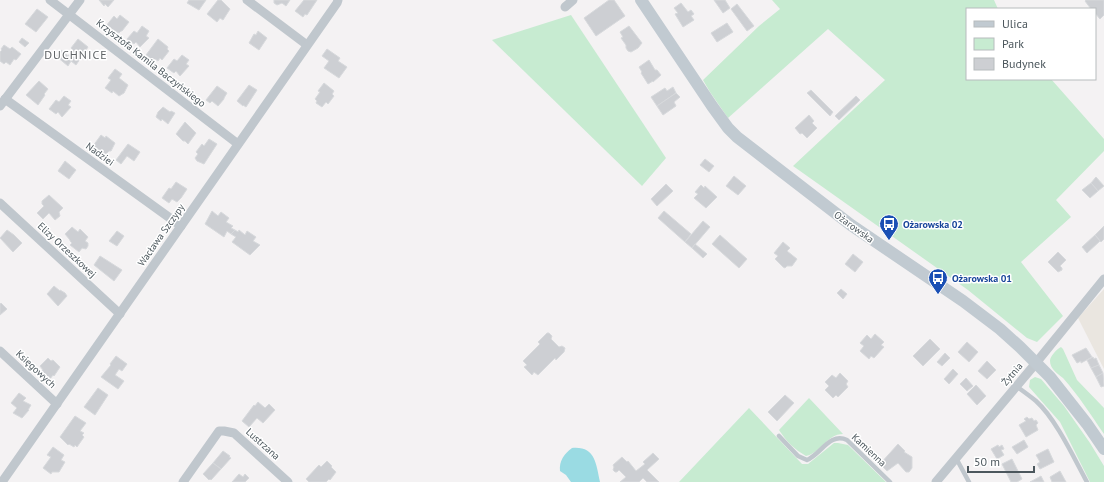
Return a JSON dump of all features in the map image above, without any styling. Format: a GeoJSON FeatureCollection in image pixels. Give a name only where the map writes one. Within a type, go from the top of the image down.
{"type":"FeatureCollection","features":[{"type":"Feature","properties":{"kind":"main road","name":"Ożarowska"},"geometry":{"type":"LineString","coordinates":[[641,0],[712,106],[737,138],[851,225],[982,314],[1000,329],[1036,362],[1071,402],[1104,449]]}},
{"type":"Feature","properties":{"kind":"street","name":"Krzysztofa Kamila Baczyńskiego"},"geometry":{"type":"LineString","coordinates":[[50,0],[238,144]]}},
{"type":"Feature","properties":{"kind":"street"},"geometry":{"type":"LineString","coordinates":[[3,102],[80,0]]}},
{"type":"Feature","properties":{"kind":"street"},"geometry":{"type":"LineString","coordinates":[[247,0],[307,45]]}},
{"type":"Feature","properties":{"kind":"street","name":"Wacława Szczypy"},"geometry":{"type":"LineString","coordinates":[[2,482],[338,0]]}},
{"type":"Feature","properties":{"kind":"street"},"geometry":{"type":"LineString","coordinates":[[565,7],[573,0]]}},
{"type":"Feature","properties":{"kind":"street","name":"Nadziei"},"geometry":{"type":"LineString","coordinates":[[3,102],[181,226]]}},
{"type":"Feature","properties":{"kind":"street","name":"Elizy Orzeszkowej"},"geometry":{"type":"LineString","coordinates":[[0,203],[120,314]]}},
{"type":"Feature","properties":{"kind":"street","name":"Żytnia"},"geometry":{"type":"LineString","coordinates":[[936,482],[1104,279]]}},
{"type":"Feature","properties":{"kind":"street","name":"Księgowych"},"geometry":{"type":"LineString","coordinates":[[0,350],[57,404]]}},
{"type":"Feature","properties":{"kind":"street","name":"Lustrzana"},"geometry":{"type":"LineString","coordinates":[[183,482],[219,431],[234,433],[288,482]]}},
{"type":"Feature","properties":{"kind":"lane"},"geometry":{"type":"LineString","coordinates":[[1016,386],[1037,402],[1051,419],[1087,482]]}},
{"type":"Feature","properties":{"kind":"lane","name":"Kamienna"},"geometry":{"type":"LineString","coordinates":[[779,436],[798,456],[807,460],[812,458],[832,440],[843,438],[848,440],[890,482]]}},
{"type":"Feature","properties":{"kind":"lane"},"geometry":{"type":"LineString","coordinates":[[956,458],[968,482]]}},
{"type":"Feature","properties":{"kind":"shaded area"},"geometry":{"type":"Polygon","coordinates":[[[1104,289],[1104,369],[1078,318],[1104,289]]]}},
{"type":"Feature","properties":{"kind":"green space"},"geometry":{"type":"Polygon","coordinates":[[[772,0],[994,0],[998,8],[966,8],[966,80],[1052,80],[1104,139],[1104,151],[1056,200],[1071,217],[1021,262],[1063,316],[1037,342],[1027,338],[968,290],[793,166],[885,80],[828,29],[728,118],[703,80],[759,26],[780,9],[772,0]]]}},
{"type":"Feature","properties":{"kind":"green space"},"geometry":{"type":"Polygon","coordinates":[[[571,15],[666,158],[642,186],[492,40],[571,15]]]}},
{"type":"Feature","properties":{"kind":"green space"},"geometry":{"type":"Polygon","coordinates":[[[1061,347],[1077,380],[1104,408],[1104,434],[1085,406],[1050,364],[1051,357],[1061,347]]]}},
{"type":"Feature","properties":{"kind":"green space"},"geometry":{"type":"Polygon","coordinates":[[[1035,377],[1041,379],[1064,406],[1090,443],[1104,466],[1104,482],[1090,482],[1060,422],[1029,387],[1030,380],[1035,377]]]}},
{"type":"Feature","properties":{"kind":"green space"},"geometry":{"type":"Polygon","coordinates":[[[809,398],[843,434],[833,437],[816,451],[806,456],[791,445],[779,430],[809,398]]]}},
{"type":"Feature","properties":{"kind":"green space"},"geometry":{"type":"Polygon","coordinates":[[[749,408],[802,464],[808,464],[834,443],[848,445],[886,482],[679,482],[749,408]]]}},
{"type":"Feature","properties":{"kind":"water"},"geometry":{"type":"Polygon","coordinates":[[[572,448],[580,448],[590,453],[595,462],[600,482],[571,482],[566,475],[560,471],[560,464],[563,458],[572,448]]]}},
{"type":"Feature","properties":{"kind":"building"},"geometry":{"type":"Polygon","coordinates":[[[99,0],[114,0],[108,7],[105,4],[104,6],[99,0]]]}},
{"type":"Feature","properties":{"kind":"building"},"geometry":{"type":"Polygon","coordinates":[[[189,0],[206,0],[199,10],[187,3],[189,0]]]}},
{"type":"Feature","properties":{"kind":"building"},"geometry":{"type":"Polygon","coordinates":[[[218,0],[221,0],[230,9],[223,20],[220,18],[217,22],[207,14],[218,0]]]}},
{"type":"Feature","properties":{"kind":"building"},"geometry":{"type":"Polygon","coordinates":[[[274,0],[290,0],[286,6],[282,3],[277,5],[274,3],[274,0]]]}},
{"type":"Feature","properties":{"kind":"building"},"geometry":{"type":"Polygon","coordinates":[[[304,0],[317,0],[307,15],[305,14],[303,17],[295,11],[304,0]]]}},
{"type":"Feature","properties":{"kind":"building"},"geometry":{"type":"Polygon","coordinates":[[[609,0],[614,0],[625,16],[596,36],[584,18],[609,0]]]}},
{"type":"Feature","properties":{"kind":"building"},"geometry":{"type":"Polygon","coordinates":[[[714,0],[725,0],[730,8],[723,13],[714,0]]]}},
{"type":"Feature","properties":{"kind":"building"},"geometry":{"type":"Polygon","coordinates":[[[1104,0],[1104,15],[1100,19],[1096,14],[1096,8],[1090,8],[1085,1],[1104,0]]]}},
{"type":"Feature","properties":{"kind":"building"},"geometry":{"type":"Polygon","coordinates":[[[681,3],[688,12],[691,10],[694,14],[691,16],[694,20],[683,27],[675,14],[678,13],[674,8],[681,3]]]}},
{"type":"Feature","properties":{"kind":"building"},"geometry":{"type":"Polygon","coordinates":[[[737,4],[754,26],[747,31],[731,9],[737,4]]]}},
{"type":"Feature","properties":{"kind":"building"},"geometry":{"type":"Polygon","coordinates":[[[37,9],[48,17],[36,32],[25,24],[37,9]]]}},
{"type":"Feature","properties":{"kind":"building"},"geometry":{"type":"Polygon","coordinates":[[[120,15],[129,22],[119,33],[106,26],[114,16],[117,19],[120,15]]]}},
{"type":"Feature","properties":{"kind":"building"},"geometry":{"type":"Polygon","coordinates":[[[727,23],[733,32],[717,42],[711,33],[727,23]]]}},
{"type":"Feature","properties":{"kind":"building"},"geometry":{"type":"Polygon","coordinates":[[[142,26],[149,31],[146,36],[149,38],[140,47],[136,42],[134,44],[127,39],[134,31],[137,33],[142,26]]]}},
{"type":"Feature","properties":{"kind":"building"},"geometry":{"type":"Polygon","coordinates":[[[629,26],[642,43],[638,48],[631,52],[626,48],[620,32],[629,26]]]}},
{"type":"Feature","properties":{"kind":"building"},"geometry":{"type":"Polygon","coordinates":[[[258,31],[267,38],[259,50],[249,43],[254,34],[256,35],[258,31]]]}},
{"type":"Feature","properties":{"kind":"building"},"geometry":{"type":"Polygon","coordinates":[[[22,38],[29,43],[25,47],[19,42],[22,38]]]}},
{"type":"Feature","properties":{"kind":"building"},"geometry":{"type":"Polygon","coordinates":[[[78,39],[88,47],[76,65],[71,61],[68,66],[56,56],[61,50],[68,56],[73,50],[71,48],[78,39]]]}},
{"type":"Feature","properties":{"kind":"building"},"geometry":{"type":"Polygon","coordinates":[[[158,39],[168,47],[167,49],[169,51],[162,60],[160,58],[158,61],[155,59],[154,61],[146,55],[158,39]]]}},
{"type":"Feature","properties":{"kind":"building"},"geometry":{"type":"Polygon","coordinates":[[[4,45],[10,49],[12,47],[21,54],[16,60],[14,59],[10,65],[6,62],[4,64],[0,61],[0,52],[4,45]]]}},
{"type":"Feature","properties":{"kind":"building"},"geometry":{"type":"Polygon","coordinates":[[[327,49],[340,58],[338,61],[347,67],[339,78],[324,68],[329,61],[322,56],[327,49]]]}},
{"type":"Feature","properties":{"kind":"building"},"geometry":{"type":"Polygon","coordinates":[[[182,55],[189,60],[186,64],[189,66],[180,76],[176,71],[174,73],[167,68],[174,59],[177,61],[182,55]]]}},
{"type":"Feature","properties":{"kind":"building"},"geometry":{"type":"Polygon","coordinates":[[[649,60],[655,70],[657,70],[661,75],[653,82],[648,84],[639,67],[649,60]]]}},
{"type":"Feature","properties":{"kind":"building"},"geometry":{"type":"Polygon","coordinates":[[[115,69],[122,74],[119,78],[128,85],[124,93],[119,96],[113,91],[112,93],[105,88],[111,80],[108,78],[115,69]]]}},
{"type":"Feature","properties":{"kind":"building"},"geometry":{"type":"Polygon","coordinates":[[[39,81],[48,89],[38,105],[26,95],[39,81]]]}},
{"type":"Feature","properties":{"kind":"building"},"geometry":{"type":"Polygon","coordinates":[[[324,83],[334,91],[332,94],[334,96],[328,104],[326,102],[322,107],[316,103],[317,101],[315,99],[320,92],[318,91],[324,83]]]}},
{"type":"Feature","properties":{"kind":"building"},"geometry":{"type":"Polygon","coordinates":[[[249,85],[257,90],[246,107],[237,101],[249,85]]]}},
{"type":"Feature","properties":{"kind":"building"},"geometry":{"type":"Polygon","coordinates":[[[217,86],[227,93],[218,106],[212,101],[210,103],[206,100],[217,86]]]}},
{"type":"Feature","properties":{"kind":"building"},"geometry":{"type":"Polygon","coordinates":[[[673,87],[676,93],[657,106],[651,97],[665,88],[667,91],[673,87]]]}},
{"type":"Feature","properties":{"kind":"building"},"geometry":{"type":"Polygon","coordinates":[[[811,90],[833,112],[830,116],[807,93],[811,90]]]}},
{"type":"Feature","properties":{"kind":"building"},"geometry":{"type":"Polygon","coordinates":[[[676,93],[680,97],[674,102],[676,106],[663,115],[657,106],[676,93]]]}},
{"type":"Feature","properties":{"kind":"building"},"geometry":{"type":"Polygon","coordinates":[[[64,96],[71,101],[68,105],[71,107],[62,117],[58,112],[56,114],[49,109],[56,100],[59,102],[64,96]]]}},
{"type":"Feature","properties":{"kind":"building"},"geometry":{"type":"Polygon","coordinates":[[[856,96],[860,100],[839,120],[835,116],[856,96]]]}},
{"type":"Feature","properties":{"kind":"building"},"geometry":{"type":"Polygon","coordinates":[[[163,107],[170,112],[175,113],[168,124],[162,119],[161,121],[156,117],[158,112],[163,107]]]}},
{"type":"Feature","properties":{"kind":"building"},"geometry":{"type":"Polygon","coordinates":[[[809,115],[814,121],[812,123],[817,128],[807,138],[802,133],[800,134],[795,128],[809,115]]]}},
{"type":"Feature","properties":{"kind":"building"},"geometry":{"type":"Polygon","coordinates":[[[185,122],[196,133],[188,144],[176,134],[185,122]]]}},
{"type":"Feature","properties":{"kind":"building"},"geometry":{"type":"Polygon","coordinates":[[[101,135],[105,138],[106,136],[115,143],[111,151],[106,154],[93,146],[101,135]]]}},
{"type":"Feature","properties":{"kind":"building"},"geometry":{"type":"Polygon","coordinates":[[[209,139],[217,144],[204,164],[197,161],[195,158],[198,154],[196,152],[202,144],[204,146],[209,139]]]}},
{"type":"Feature","properties":{"kind":"building"},"geometry":{"type":"Polygon","coordinates":[[[128,144],[140,152],[134,161],[127,156],[121,164],[116,160],[128,144]]]}},
{"type":"Feature","properties":{"kind":"building"},"geometry":{"type":"Polygon","coordinates":[[[705,159],[714,166],[709,172],[700,165],[705,159]]]}},
{"type":"Feature","properties":{"kind":"building"},"geometry":{"type":"Polygon","coordinates":[[[65,161],[76,170],[69,179],[58,171],[65,161]]]}},
{"type":"Feature","properties":{"kind":"building"},"geometry":{"type":"Polygon","coordinates":[[[734,176],[746,186],[738,195],[726,186],[734,176]]]}},
{"type":"Feature","properties":{"kind":"building"},"geometry":{"type":"Polygon","coordinates":[[[1096,177],[1104,186],[1098,191],[1091,183],[1096,177]]]}},
{"type":"Feature","properties":{"kind":"building"},"geometry":{"type":"Polygon","coordinates":[[[176,182],[187,189],[177,202],[172,199],[169,203],[162,198],[169,188],[171,189],[176,182]]]}},
{"type":"Feature","properties":{"kind":"building"},"geometry":{"type":"Polygon","coordinates":[[[1091,183],[1098,191],[1090,198],[1082,190],[1091,183]]]}},
{"type":"Feature","properties":{"kind":"building"},"geometry":{"type":"Polygon","coordinates":[[[666,184],[673,191],[657,206],[651,199],[666,184]]]}},
{"type":"Feature","properties":{"kind":"building"},"geometry":{"type":"Polygon","coordinates":[[[701,185],[704,188],[705,186],[717,197],[706,208],[694,198],[698,194],[695,192],[701,185]]]}},
{"type":"Feature","properties":{"kind":"building"},"geometry":{"type":"Polygon","coordinates":[[[49,195],[63,208],[59,212],[60,216],[55,220],[49,213],[43,219],[37,213],[44,206],[42,201],[49,195]]]}},
{"type":"Feature","properties":{"kind":"building"},"geometry":{"type":"Polygon","coordinates":[[[212,211],[218,216],[221,212],[229,218],[226,222],[233,226],[231,228],[235,230],[231,234],[227,231],[224,237],[205,224],[212,211]]]}},
{"type":"Feature","properties":{"kind":"building"},"geometry":{"type":"Polygon","coordinates":[[[664,211],[691,234],[685,242],[658,218],[664,211]]]}},
{"type":"Feature","properties":{"kind":"building"},"geometry":{"type":"Polygon","coordinates":[[[703,221],[710,227],[692,248],[685,242],[703,221]]]}},
{"type":"Feature","properties":{"kind":"building"},"geometry":{"type":"Polygon","coordinates":[[[1104,226],[1104,239],[1101,242],[1095,235],[1104,226]]]}},
{"type":"Feature","properties":{"kind":"building"},"geometry":{"type":"Polygon","coordinates":[[[72,227],[78,232],[80,229],[88,237],[85,241],[88,243],[86,249],[82,248],[79,252],[70,245],[72,243],[65,234],[72,227]]]}},
{"type":"Feature","properties":{"kind":"building"},"geometry":{"type":"Polygon","coordinates":[[[7,230],[22,243],[13,252],[0,238],[7,230]]]}},
{"type":"Feature","properties":{"kind":"building"},"geometry":{"type":"Polygon","coordinates":[[[235,230],[238,232],[239,230],[245,235],[247,231],[256,237],[253,241],[260,245],[250,255],[232,242],[236,237],[231,234],[235,230]]]}},
{"type":"Feature","properties":{"kind":"building"},"geometry":{"type":"Polygon","coordinates":[[[117,231],[124,236],[117,246],[109,241],[117,231]]]}},
{"type":"Feature","properties":{"kind":"building"},"geometry":{"type":"Polygon","coordinates":[[[720,235],[747,259],[739,268],[712,244],[720,235]]]}},
{"type":"Feature","properties":{"kind":"building"},"geometry":{"type":"Polygon","coordinates":[[[1095,235],[1100,241],[1087,253],[1082,247],[1095,235]]]}},
{"type":"Feature","properties":{"kind":"building"},"geometry":{"type":"Polygon","coordinates":[[[783,242],[790,248],[787,251],[797,259],[792,266],[787,266],[785,268],[775,259],[778,256],[774,253],[783,242]]]}},
{"type":"Feature","properties":{"kind":"building"},"geometry":{"type":"Polygon","coordinates":[[[695,244],[707,254],[703,258],[692,248],[695,244]]]}},
{"type":"Feature","properties":{"kind":"building"},"geometry":{"type":"Polygon","coordinates":[[[1058,252],[1066,260],[1060,266],[1062,270],[1058,272],[1048,262],[1058,252]]]}},
{"type":"Feature","properties":{"kind":"building"},"geometry":{"type":"Polygon","coordinates":[[[853,254],[863,262],[855,272],[845,264],[853,254]]]}},
{"type":"Feature","properties":{"kind":"building"},"geometry":{"type":"Polygon","coordinates":[[[100,256],[122,270],[114,281],[94,265],[100,256]]]}},
{"type":"Feature","properties":{"kind":"building"},"geometry":{"type":"Polygon","coordinates":[[[54,286],[67,296],[58,306],[47,294],[54,286]]]}},
{"type":"Feature","properties":{"kind":"building"},"geometry":{"type":"Polygon","coordinates":[[[841,289],[847,294],[843,299],[837,293],[841,289]]]}},
{"type":"Feature","properties":{"kind":"building"},"geometry":{"type":"Polygon","coordinates":[[[1,303],[7,309],[0,315],[0,304],[1,303]]]}},
{"type":"Feature","properties":{"kind":"building"},"geometry":{"type":"Polygon","coordinates":[[[547,333],[552,336],[551,339],[559,347],[562,346],[565,348],[564,352],[556,360],[555,358],[538,375],[534,372],[532,375],[524,367],[527,365],[523,361],[540,344],[538,342],[547,333]]]}},
{"type":"Feature","properties":{"kind":"building"},"geometry":{"type":"Polygon","coordinates":[[[875,334],[884,342],[881,345],[884,347],[874,358],[871,356],[869,359],[860,351],[864,346],[860,343],[867,335],[871,339],[875,334]]]}},
{"type":"Feature","properties":{"kind":"building"},"geometry":{"type":"Polygon","coordinates":[[[930,339],[940,349],[923,366],[913,356],[930,339]]]}},
{"type":"Feature","properties":{"kind":"building"},"geometry":{"type":"Polygon","coordinates":[[[967,342],[978,352],[969,362],[958,352],[967,342]]]}},
{"type":"Feature","properties":{"kind":"building"},"geometry":{"type":"Polygon","coordinates":[[[1086,348],[1092,357],[1081,363],[1081,361],[1077,363],[1072,355],[1086,348]]]}},
{"type":"Feature","properties":{"kind":"building"},"geometry":{"type":"Polygon","coordinates":[[[945,353],[950,358],[942,366],[937,362],[945,353]]]}},
{"type":"Feature","properties":{"kind":"building"},"geometry":{"type":"Polygon","coordinates":[[[116,356],[127,364],[122,371],[119,369],[115,375],[124,381],[118,389],[101,377],[116,356]]]}},
{"type":"Feature","properties":{"kind":"building"},"geometry":{"type":"Polygon","coordinates":[[[1093,357],[1094,359],[1096,358],[1099,365],[1091,368],[1087,360],[1093,357]]]}},
{"type":"Feature","properties":{"kind":"building"},"geometry":{"type":"Polygon","coordinates":[[[48,358],[51,361],[53,360],[60,367],[50,379],[42,371],[43,370],[40,366],[48,358]]]}},
{"type":"Feature","properties":{"kind":"building"},"geometry":{"type":"Polygon","coordinates":[[[987,361],[996,370],[987,379],[978,371],[987,361]]]}},
{"type":"Feature","properties":{"kind":"building"},"geometry":{"type":"Polygon","coordinates":[[[1099,365],[1103,373],[1096,377],[1091,368],[1099,365]]]}},
{"type":"Feature","properties":{"kind":"building"},"geometry":{"type":"Polygon","coordinates":[[[953,369],[958,374],[949,384],[944,379],[953,369]]]}},
{"type":"Feature","properties":{"kind":"building"},"geometry":{"type":"Polygon","coordinates":[[[840,373],[848,381],[846,384],[848,387],[838,397],[836,395],[833,398],[825,390],[829,386],[825,382],[832,375],[836,378],[840,373]]]}},
{"type":"Feature","properties":{"kind":"building"},"geometry":{"type":"Polygon","coordinates":[[[1103,373],[1104,386],[1101,387],[1096,377],[1103,373]]]}},
{"type":"Feature","properties":{"kind":"building"},"geometry":{"type":"Polygon","coordinates":[[[966,378],[973,386],[967,391],[960,384],[966,378]]]}},
{"type":"Feature","properties":{"kind":"building"},"geometry":{"type":"Polygon","coordinates":[[[976,385],[986,396],[977,405],[967,394],[976,385]]]}},
{"type":"Feature","properties":{"kind":"building"},"geometry":{"type":"Polygon","coordinates":[[[98,388],[108,395],[95,415],[84,407],[98,388]]]}},
{"type":"Feature","properties":{"kind":"building"},"geometry":{"type":"Polygon","coordinates":[[[19,393],[26,398],[23,401],[31,405],[29,410],[22,418],[13,413],[17,408],[11,403],[19,393]]]}},
{"type":"Feature","properties":{"kind":"building"},"geometry":{"type":"Polygon","coordinates":[[[785,395],[794,403],[777,421],[768,412],[785,395]]]}},
{"type":"Feature","properties":{"kind":"building"},"geometry":{"type":"Polygon","coordinates":[[[258,402],[265,408],[269,404],[275,410],[263,423],[257,418],[249,427],[242,421],[258,402]]]}},
{"type":"Feature","properties":{"kind":"building"},"geometry":{"type":"Polygon","coordinates":[[[75,416],[86,423],[80,431],[84,433],[82,435],[84,437],[77,447],[75,445],[74,447],[69,444],[68,445],[60,437],[75,416]]]}},
{"type":"Feature","properties":{"kind":"building"},"geometry":{"type":"Polygon","coordinates":[[[1027,417],[1029,419],[1032,418],[1034,421],[1036,420],[1038,423],[1036,425],[1038,430],[1026,437],[1019,425],[1026,421],[1024,419],[1027,417]]]}},
{"type":"Feature","properties":{"kind":"building"},"geometry":{"type":"Polygon","coordinates":[[[1024,440],[1028,447],[1017,454],[1012,447],[1024,440]]]}},
{"type":"Feature","properties":{"kind":"building"},"geometry":{"type":"Polygon","coordinates":[[[898,444],[905,451],[904,452],[912,457],[912,468],[909,472],[906,472],[898,463],[887,471],[880,464],[898,444]]]}},
{"type":"Feature","properties":{"kind":"building"},"geometry":{"type":"Polygon","coordinates":[[[998,445],[999,447],[1002,445],[1004,449],[1001,450],[1004,455],[997,459],[991,449],[998,445]]]}},
{"type":"Feature","properties":{"kind":"building"},"geometry":{"type":"Polygon","coordinates":[[[53,447],[64,455],[61,460],[65,462],[59,472],[52,472],[51,474],[43,468],[51,457],[47,455],[53,447]]]}},
{"type":"Feature","properties":{"kind":"building"},"geometry":{"type":"Polygon","coordinates":[[[1048,449],[1054,462],[1040,469],[1037,464],[1040,462],[1036,455],[1048,449]]]}},
{"type":"Feature","properties":{"kind":"building"},"geometry":{"type":"Polygon","coordinates":[[[223,451],[231,458],[221,469],[213,463],[223,451]]]}},
{"type":"Feature","properties":{"kind":"building"},"geometry":{"type":"Polygon","coordinates":[[[653,453],[659,459],[647,470],[659,482],[647,482],[643,478],[639,482],[620,482],[626,477],[619,470],[615,472],[613,470],[613,465],[622,457],[627,462],[628,461],[636,471],[645,464],[643,462],[653,453]]]}},
{"type":"Feature","properties":{"kind":"building"},"geometry":{"type":"Polygon","coordinates":[[[1012,459],[1022,479],[1017,482],[1011,482],[1002,464],[1012,459]]]}},
{"type":"Feature","properties":{"kind":"building"},"geometry":{"type":"Polygon","coordinates":[[[327,461],[336,472],[330,480],[329,479],[326,482],[309,482],[306,479],[319,465],[321,467],[327,461]]]}},
{"type":"Feature","properties":{"kind":"building"},"geometry":{"type":"Polygon","coordinates":[[[213,463],[221,469],[211,480],[209,480],[203,474],[213,463]]]}},
{"type":"Feature","properties":{"kind":"building"},"geometry":{"type":"Polygon","coordinates":[[[1060,471],[1066,482],[1052,482],[1050,477],[1060,471]]]}},
{"type":"Feature","properties":{"kind":"building"},"geometry":{"type":"Polygon","coordinates":[[[239,474],[243,477],[245,474],[249,478],[245,482],[232,482],[239,474]]]}},
{"type":"Feature","properties":{"kind":"building"},"geometry":{"type":"Polygon","coordinates":[[[1041,476],[1044,482],[1030,482],[1041,476]]]}},
{"type":"Feature","properties":{"kind":"place","name":"Ożarowska 02"},"geometry":{"type":"Point","coordinates":[889,241]}},
{"type":"Feature","properties":{"kind":"place","name":"Ożarowska 01"},"geometry":{"type":"Point","coordinates":[938,295]}},
{"type":"Feature","properties":{"kind":"district","name":"DUCHNICE"},"geometry":{"type":"Point","coordinates":[76,54]}}]}
